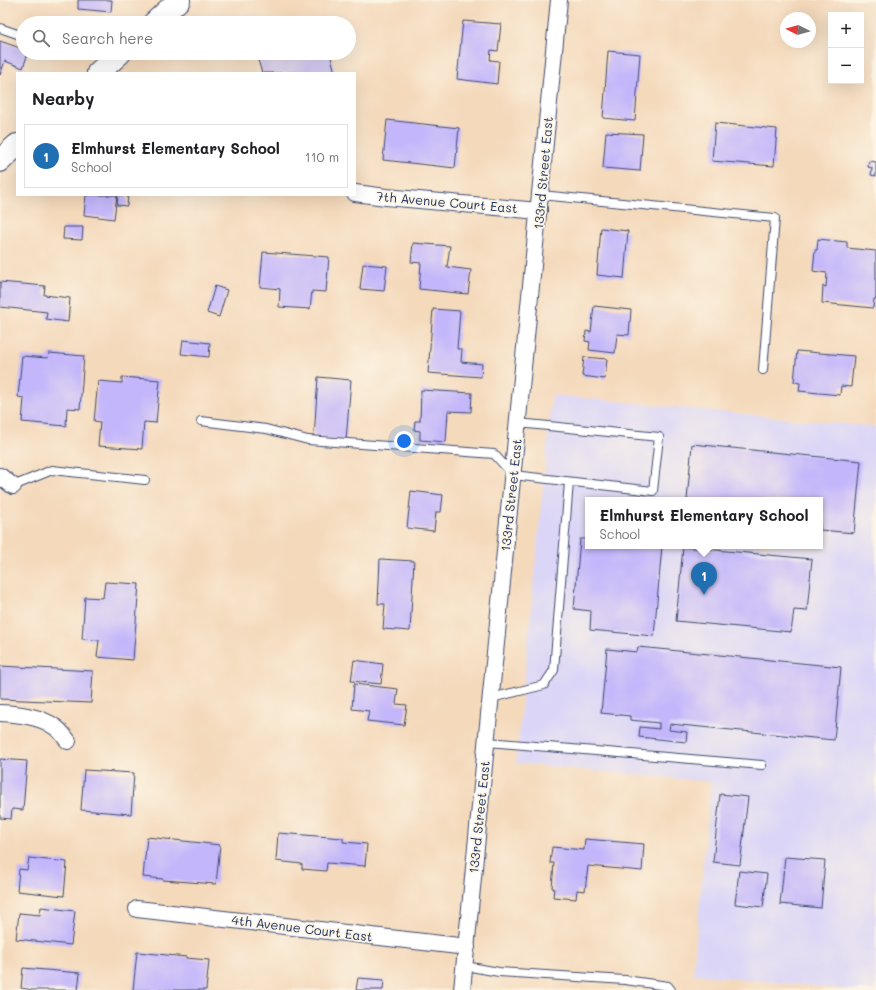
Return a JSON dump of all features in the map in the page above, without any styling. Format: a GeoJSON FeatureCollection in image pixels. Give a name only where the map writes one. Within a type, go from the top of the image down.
{"type":"FeatureCollection","features":[{"type":"Feature","properties":{"kind":"main road"},"geometry":{"type":"LineString","coordinates":[[162,16],[180,0]]}},
{"type":"Feature","properties":{"kind":"main road"},"geometry":{"type":"LineString","coordinates":[[0,161],[16,147]]}},
{"type":"Feature","properties":{"kind":"street","name":"133rd Street East"},"geometry":{"type":"LineString","coordinates":[[462,990],[559,0]]}},
{"type":"Feature","properties":{"kind":"street","name":"7th Avenue Court East"},"geometry":{"type":"LineString","coordinates":[[356,193],[386,197],[540,203]]}},
{"type":"Feature","properties":{"kind":"street"},"geometry":{"type":"LineString","coordinates":[[0,713],[28,716],[42,721],[55,727],[68,741]]}},
{"type":"Feature","properties":{"kind":"street","name":"4th Avenue Court East"},"geometry":{"type":"LineString","coordinates":[[137,909],[466,947]]}},
{"type":"Feature","properties":{"kind":"lane"},"geometry":{"type":"LineString","coordinates":[[0,28],[16,34]]}},
{"type":"Feature","properties":{"kind":"lane"},"geometry":{"type":"LineString","coordinates":[[540,203],[775,218],[763,370]]}},
{"type":"Feature","properties":{"kind":"lane"},"geometry":{"type":"LineString","coordinates":[[201,421],[266,429],[308,440],[494,454],[513,476],[653,491],[659,437],[518,423]]}},
{"type":"Feature","properties":{"kind":"lane"},"geometry":{"type":"LineString","coordinates":[[6,481],[52,470],[145,480]]}},
{"type":"Feature","properties":{"kind":"lane"},"geometry":{"type":"LineString","coordinates":[[491,698],[544,685],[554,670],[569,482]]}},
{"type":"Feature","properties":{"kind":"lane"},"geometry":{"type":"LineString","coordinates":[[487,742],[762,765]]}},
{"type":"Feature","properties":{"kind":"lane"},"geometry":{"type":"LineString","coordinates":[[465,966],[500,972],[625,980],[668,986],[671,990]]}},
{"type":"Feature","properties":{"kind":"shaded area"},"geometry":{"type":"Polygon","coordinates":[[[552,395],[876,427],[876,990],[853,990],[693,974],[711,782],[516,763],[552,395]]]}},
{"type":"Feature","properties":{"kind":"building"},"geometry":{"type":"Polygon","coordinates":[[[78,0],[112,0],[111,12],[78,9],[78,0]]]}},
{"type":"Feature","properties":{"kind":"building"},"geometry":{"type":"Polygon","coordinates":[[[463,21],[501,24],[498,51],[491,50],[490,60],[499,61],[497,84],[457,79],[463,21]]]}},
{"type":"Feature","properties":{"kind":"building"},"geometry":{"type":"Polygon","coordinates":[[[0,41],[16,47],[16,60],[26,60],[23,68],[5,61],[0,75],[0,41]]]}},
{"type":"Feature","properties":{"kind":"building"},"geometry":{"type":"Polygon","coordinates":[[[608,51],[640,54],[635,121],[603,118],[608,51]]]}},
{"type":"Feature","properties":{"kind":"building"},"geometry":{"type":"Polygon","coordinates":[[[258,60],[332,60],[335,72],[262,72],[258,60]]]}},
{"type":"Feature","properties":{"kind":"building"},"geometry":{"type":"Polygon","coordinates":[[[387,120],[459,128],[455,168],[383,160],[387,120]]]}},
{"type":"Feature","properties":{"kind":"building"},"geometry":{"type":"Polygon","coordinates":[[[715,123],[777,129],[774,166],[712,161],[715,123]]]}},
{"type":"Feature","properties":{"kind":"building"},"geometry":{"type":"Polygon","coordinates":[[[606,132],[643,134],[640,171],[603,168],[606,132]]]}},
{"type":"Feature","properties":{"kind":"building"},"geometry":{"type":"Polygon","coordinates":[[[869,161],[876,162],[876,176],[871,175],[872,168],[868,167],[869,161]]]}},
{"type":"Feature","properties":{"kind":"building"},"geometry":{"type":"Polygon","coordinates":[[[86,196],[117,196],[114,219],[84,215],[86,196]]]}},
{"type":"Feature","properties":{"kind":"building"},"geometry":{"type":"Polygon","coordinates":[[[118,196],[128,196],[127,206],[117,205],[118,196]]]}},
{"type":"Feature","properties":{"kind":"building"},"geometry":{"type":"Polygon","coordinates":[[[64,227],[83,227],[82,240],[63,239],[64,227]]]}},
{"type":"Feature","properties":{"kind":"building"},"geometry":{"type":"Polygon","coordinates":[[[601,228],[628,231],[624,278],[597,275],[601,228]]]}},
{"type":"Feature","properties":{"kind":"building"},"geometry":{"type":"Polygon","coordinates":[[[818,239],[847,242],[847,248],[876,251],[876,299],[874,299],[873,308],[822,303],[823,286],[826,287],[827,273],[813,271],[815,250],[817,250],[818,239]]]}},
{"type":"Feature","properties":{"kind":"building"},"geometry":{"type":"Polygon","coordinates":[[[413,243],[450,246],[447,267],[471,270],[468,294],[419,289],[421,263],[411,262],[413,243]]]}},
{"type":"Feature","properties":{"kind":"building"},"geometry":{"type":"Polygon","coordinates":[[[263,252],[329,257],[326,292],[312,291],[310,309],[279,307],[280,289],[260,287],[263,252]]]}},
{"type":"Feature","properties":{"kind":"building"},"geometry":{"type":"Polygon","coordinates":[[[363,264],[387,266],[384,291],[360,289],[363,264]]]}},
{"type":"Feature","properties":{"kind":"building"},"geometry":{"type":"Polygon","coordinates":[[[0,282],[45,286],[44,295],[70,298],[68,322],[46,319],[47,312],[0,307],[0,282]]]}},
{"type":"Feature","properties":{"kind":"building"},"geometry":{"type":"Polygon","coordinates":[[[215,286],[227,290],[219,317],[207,313],[215,286]]]}},
{"type":"Feature","properties":{"kind":"building"},"geometry":{"type":"Polygon","coordinates":[[[594,306],[631,310],[629,335],[617,334],[615,353],[589,350],[590,342],[585,341],[586,331],[591,332],[594,306]]]}},
{"type":"Feature","properties":{"kind":"building"},"geometry":{"type":"Polygon","coordinates":[[[433,309],[460,311],[457,349],[462,349],[461,362],[482,364],[481,377],[428,373],[433,309]]]}},
{"type":"Feature","properties":{"kind":"building"},"geometry":{"type":"Polygon","coordinates":[[[183,340],[210,343],[209,357],[181,354],[183,340]]]}},
{"type":"Feature","properties":{"kind":"building"},"geometry":{"type":"Polygon","coordinates":[[[797,351],[854,356],[851,387],[841,386],[840,395],[799,391],[800,383],[794,382],[797,351]]]}},
{"type":"Feature","properties":{"kind":"building"},"geometry":{"type":"Polygon","coordinates":[[[49,353],[84,356],[80,409],[67,408],[66,426],[22,422],[24,398],[18,397],[22,356],[48,358],[49,353]]]}},
{"type":"Feature","properties":{"kind":"building"},"geometry":{"type":"Polygon","coordinates":[[[584,357],[607,359],[605,379],[582,376],[584,357]]]}},
{"type":"Feature","properties":{"kind":"building"},"geometry":{"type":"Polygon","coordinates":[[[122,377],[160,380],[156,423],[144,422],[142,449],[98,446],[100,422],[94,421],[98,381],[122,383],[122,377]]]}},
{"type":"Feature","properties":{"kind":"building"},"geometry":{"type":"Polygon","coordinates":[[[318,377],[351,380],[346,440],[314,438],[318,377]]]}},
{"type":"Feature","properties":{"kind":"building"},"geometry":{"type":"Polygon","coordinates":[[[421,390],[472,393],[471,412],[448,411],[446,442],[420,440],[420,431],[414,430],[415,421],[420,421],[421,390]]]}},
{"type":"Feature","properties":{"kind":"building"},"geometry":{"type":"Polygon","coordinates":[[[692,444],[861,461],[854,533],[823,530],[823,497],[687,497],[692,444]]]}},
{"type":"Feature","properties":{"kind":"building"},"geometry":{"type":"Polygon","coordinates":[[[411,491],[443,495],[441,512],[436,512],[434,531],[407,528],[411,491]]]}},
{"type":"Feature","properties":{"kind":"building"},"geometry":{"type":"Polygon","coordinates":[[[580,539],[585,539],[585,549],[662,549],[654,636],[590,630],[591,611],[574,609],[580,539]]]}},
{"type":"Feature","properties":{"kind":"building"},"geometry":{"type":"Polygon","coordinates":[[[683,549],[704,549],[812,559],[807,611],[794,610],[791,632],[676,621],[683,549]]]}},
{"type":"Feature","properties":{"kind":"building"},"geometry":{"type":"Polygon","coordinates":[[[380,559],[414,561],[410,631],[383,629],[385,604],[378,604],[380,559]]]}},
{"type":"Feature","properties":{"kind":"building"},"geometry":{"type":"Polygon","coordinates":[[[105,582],[139,584],[133,660],[97,657],[99,640],[82,639],[85,597],[103,598],[105,582]]]}},
{"type":"Feature","properties":{"kind":"building"},"geometry":{"type":"Polygon","coordinates":[[[638,647],[841,667],[834,740],[670,724],[669,730],[687,732],[686,742],[639,737],[640,727],[659,729],[659,723],[630,720],[630,716],[601,713],[607,649],[637,652],[638,647]]]}},
{"type":"Feature","properties":{"kind":"building"},"geometry":{"type":"Polygon","coordinates":[[[354,660],[383,664],[381,684],[351,681],[354,660]]]}},
{"type":"Feature","properties":{"kind":"building"},"geometry":{"type":"Polygon","coordinates":[[[0,666],[93,671],[91,703],[0,699],[0,666]]]}},
{"type":"Feature","properties":{"kind":"building"},"geometry":{"type":"Polygon","coordinates":[[[354,684],[398,689],[396,704],[407,705],[404,725],[367,721],[369,711],[352,709],[354,684]]]}},
{"type":"Feature","properties":{"kind":"building"},"geometry":{"type":"Polygon","coordinates":[[[0,759],[27,761],[23,810],[12,809],[11,819],[0,818],[0,759]]]}},
{"type":"Feature","properties":{"kind":"building"},"geometry":{"type":"Polygon","coordinates":[[[84,770],[134,773],[131,814],[81,810],[84,770]]]}},
{"type":"Feature","properties":{"kind":"building"},"geometry":{"type":"Polygon","coordinates":[[[720,794],[748,797],[740,865],[713,862],[720,794]]]}},
{"type":"Feature","properties":{"kind":"building"},"geometry":{"type":"Polygon","coordinates":[[[278,833],[343,838],[343,842],[367,844],[365,866],[327,863],[326,871],[302,869],[302,864],[276,861],[278,833]]]}},
{"type":"Feature","properties":{"kind":"building"},"geometry":{"type":"Polygon","coordinates":[[[147,837],[220,845],[216,884],[143,877],[147,837]]]}},
{"type":"Feature","properties":{"kind":"building"},"geometry":{"type":"Polygon","coordinates":[[[585,839],[644,844],[642,871],[588,866],[585,891],[577,890],[576,899],[553,897],[554,888],[552,888],[554,863],[550,863],[552,847],[584,850],[585,839]]]}},
{"type":"Feature","properties":{"kind":"building"},"geometry":{"type":"Polygon","coordinates":[[[785,857],[825,860],[821,908],[780,904],[785,857]]]}},
{"type":"Feature","properties":{"kind":"building"},"geometry":{"type":"Polygon","coordinates":[[[29,858],[67,862],[64,896],[17,891],[19,869],[27,870],[29,858]]]}},
{"type":"Feature","properties":{"kind":"building"},"geometry":{"type":"Polygon","coordinates":[[[739,871],[767,874],[763,907],[735,904],[739,871]]]}},
{"type":"Feature","properties":{"kind":"building"},"geometry":{"type":"Polygon","coordinates":[[[41,907],[75,911],[71,945],[16,939],[19,913],[40,915],[41,907]]]}},
{"type":"Feature","properties":{"kind":"building"},"geometry":{"type":"Polygon","coordinates":[[[137,952],[209,960],[206,990],[133,990],[137,952]]]}},
{"type":"Feature","properties":{"kind":"building"},"geometry":{"type":"Polygon","coordinates":[[[23,968],[80,973],[78,990],[33,990],[21,988],[23,968]]]}},
{"type":"Feature","properties":{"kind":"building"},"geometry":{"type":"Polygon","coordinates":[[[358,978],[384,980],[383,990],[356,990],[358,978]]]}},
{"type":"Feature","properties":{"kind":"place","name":"Elmhurst Elementary School"},"geometry":{"type":"Point","coordinates":[704,595]}}]}
